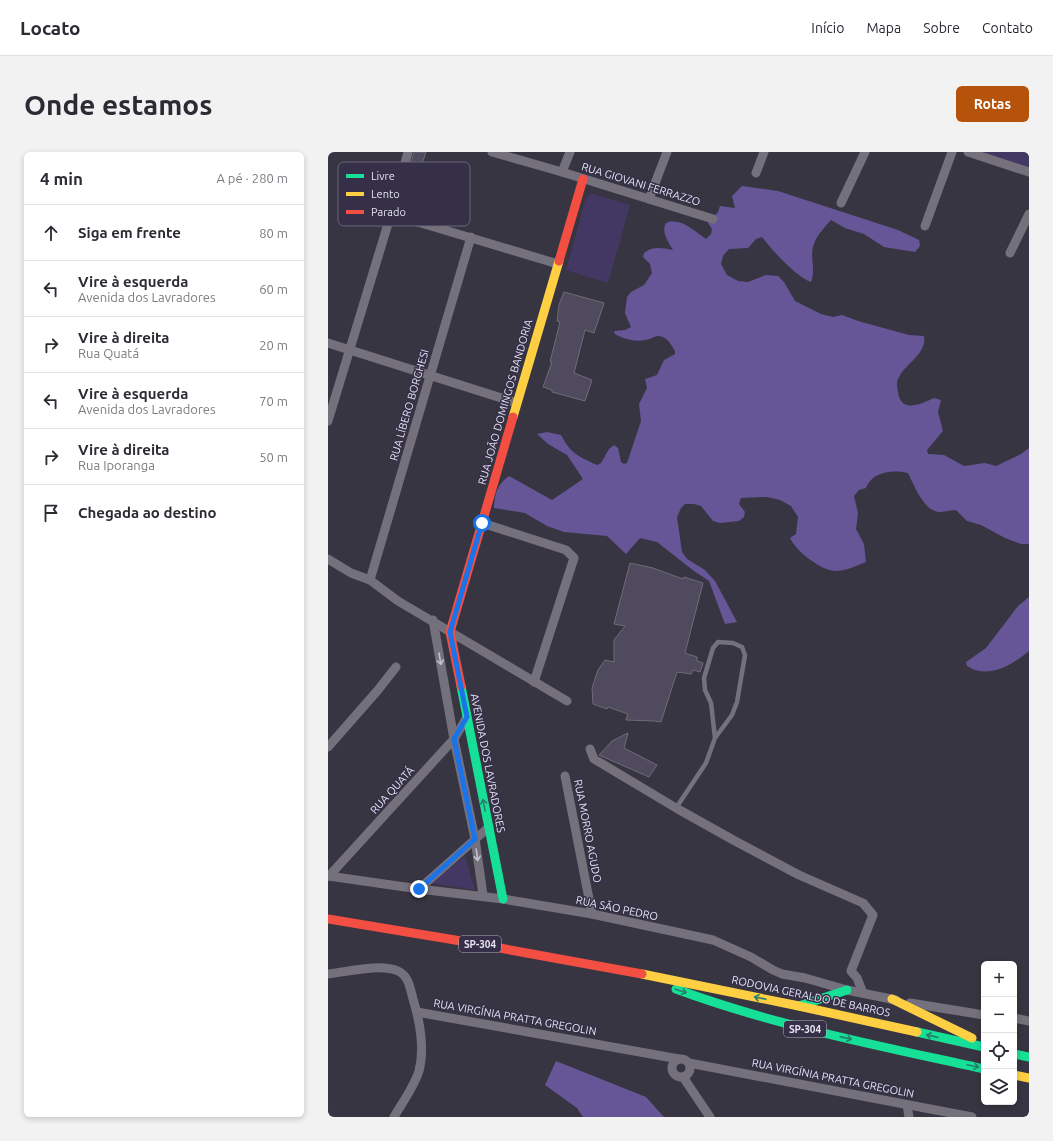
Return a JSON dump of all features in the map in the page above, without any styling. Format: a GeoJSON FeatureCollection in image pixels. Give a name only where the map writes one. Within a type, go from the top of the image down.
{"type":"FeatureCollection","features":[{"type":"Feature","properties":{"kind":"main road","name":"RUA JOÃO DOMINGOS BANDORIA"},"geometry":{"type":"LineString","coordinates":[[450,632],[583,179]]}},
{"type":"Feature","properties":{"kind":"main road","name":"AVENIDA DOS LAVRADORES"},"geometry":{"type":"LineString","coordinates":[[450,632],[503,898]]}},
{"type":"Feature","properties":{"kind":"main road","name":"RODOVIA GERALDO DE BARROS"},"geometry":{"type":"LineString","coordinates":[[328,919],[538,954],[632,972],[799,1006],[981,1046]]}},
{"type":"Feature","properties":{"kind":"main road","name":"RODOVIA GERALDO DE BARROS"},"geometry":{"type":"LineString","coordinates":[[632,972],[665,986],[717,1004],[794,1026],[981,1068]]}},
{"type":"Feature","properties":{"kind":"main road"},"geometry":{"type":"LineString","coordinates":[[799,1006],[847,990]]}},
{"type":"Feature","properties":{"kind":"main road"},"geometry":{"type":"LineString","coordinates":[[892,999],[981,1043]]}},
{"type":"Feature","properties":{"kind":"main road"},"geometry":{"type":"LineString","coordinates":[[1017,1055],[1029,1057]]}},
{"type":"Feature","properties":{"kind":"main road"},"geometry":{"type":"LineString","coordinates":[[1017,1076],[1029,1078]]}},
{"type":"Feature","properties":{"kind":"street"},"geometry":{"type":"LineString","coordinates":[[405,162],[408,152]]}},
{"type":"Feature","properties":{"kind":"street","name":"RUA GIOVANI FERRAZZO"},"geometry":{"type":"LineString","coordinates":[[492,152],[713,219]]}},
{"type":"Feature","properties":{"kind":"street"},"geometry":{"type":"LineString","coordinates":[[562,172],[570,152]]}},
{"type":"Feature","properties":{"kind":"street"},"geometry":{"type":"LineString","coordinates":[[649,199],[667,152]]}},
{"type":"Feature","properties":{"kind":"street"},"geometry":{"type":"LineString","coordinates":[[756,173],[764,152]]}},
{"type":"Feature","properties":{"kind":"street"},"geometry":{"type":"LineString","coordinates":[[841,203],[865,152]]}},
{"type":"Feature","properties":{"kind":"street"},"geometry":{"type":"LineString","coordinates":[[925,226],[952,152]]}},
{"type":"Feature","properties":{"kind":"street"},"geometry":{"type":"LineString","coordinates":[[968,152],[1029,172]]}},
{"type":"Feature","properties":{"kind":"street"},"geometry":{"type":"LineString","coordinates":[[1010,253],[1029,214]]}},
{"type":"Feature","properties":{"kind":"street"},"geometry":{"type":"LineString","coordinates":[[328,422],[387,226]]}},
{"type":"Feature","properties":{"kind":"street"},"geometry":{"type":"LineString","coordinates":[[433,226],[558,264]]}},
{"type":"Feature","properties":{"kind":"street","name":"RUA LÍBERO BORGHESI"},"geometry":{"type":"LineString","coordinates":[[370,580],[471,237]]}},
{"type":"Feature","properties":{"kind":"street"},"geometry":{"type":"LineString","coordinates":[[328,344],[517,403]]}},
{"type":"Feature","properties":{"kind":"street"},"geometry":{"type":"LineString","coordinates":[[482,523],[566,550],[574,558],[534,682]]}},
{"type":"Feature","properties":{"kind":"street"},"geometry":{"type":"LineString","coordinates":[[328,559],[351,573],[370,580],[398,600],[433,620],[450,632],[567,701]]}},
{"type":"Feature","properties":{"kind":"street"},"geometry":{"type":"LineString","coordinates":[[433,620],[454,739],[475,839],[483,896]]}},
{"type":"Feature","properties":{"kind":"street"},"geometry":{"type":"LineString","coordinates":[[328,747],[396,667]]}},
{"type":"Feature","properties":{"kind":"street","name":"RUA QUATÁ"},"geometry":{"type":"LineString","coordinates":[[329,876],[454,739],[467,717]]}},
{"type":"Feature","properties":{"kind":"street"},"geometry":{"type":"LineString","coordinates":[[590,750],[594,759],[676,808],[799,875],[864,904],[873,915],[851,971],[857,978],[863,993]]}},
{"type":"Feature","properties":{"kind":"street","name":"RUA MORRO AGUDO"},"geometry":{"type":"LineString","coordinates":[[565,776],[592,914]]}},
{"type":"Feature","properties":{"kind":"street"},"geometry":{"type":"LineString","coordinates":[[419,889],[489,827]]}},
{"type":"Feature","properties":{"kind":"street","name":"RUA SÃO PEDRO"},"geometry":{"type":"LineString","coordinates":[[329,876],[419,889],[503,898],[592,914],[713,940],[751,957],[782,974],[805,978],[847,990],[981,1014]]}},
{"type":"Feature","properties":{"kind":"street"},"geometry":{"type":"LineString","coordinates":[[328,974],[381,968],[396,971],[404,975],[408,982],[417,1012],[421,1035],[421,1062],[413,1085],[394,1117]]}},
{"type":"Feature","properties":{"kind":"street","name":"RUA VIRGÍNIA PRATTA GREGOLIN"},"geometry":{"type":"LineString","coordinates":[[417,1012],[679,1059]]}},
{"type":"Feature","properties":{"kind":"street"},"geometry":{"type":"LineString","coordinates":[[1017,1019],[1029,1021]]}},
{"type":"Feature","properties":{"kind":"street"},"geometry":{"type":"LineString","coordinates":[[683,1077],[689,1073],[691,1068],[689,1063],[683,1059],[679,1059],[674,1062],[672,1070],[675,1075],[683,1077],[710,1117]]}},
{"type":"Feature","properties":{"kind":"street","name":"RUA VIRGÍNIA PRATTA GREGOLIN"},"geometry":{"type":"LineString","coordinates":[[689,1063],[972,1117]]}},
{"type":"Feature","properties":{"kind":"street"},"geometry":{"type":"LineString","coordinates":[[907,1105],[909,1117]]}},
{"type":"Feature","properties":{"kind":"lane"},"geometry":{"type":"LineString","coordinates":[[676,808],[706,764],[715,738],[732,715],[737,702],[745,655],[742,647],[733,643],[718,642],[712,648],[704,678],[705,690],[711,703],[715,738]]}},
{"type":"Feature","properties":{"kind":"shaded area"},"geometry":{"type":"Polygon","coordinates":[[[982,152],[1029,152],[1029,170],[982,152]]]}},
{"type":"Feature","properties":{"kind":"shaded area"},"geometry":{"type":"Polygon","coordinates":[[[742,186],[778,191],[898,230],[919,240],[920,246],[915,252],[884,247],[864,234],[845,228],[831,220],[818,235],[814,243],[812,253],[813,271],[811,282],[791,269],[762,237],[756,239],[748,248],[729,249],[723,256],[721,264],[727,275],[738,281],[748,282],[766,275],[778,276],[784,282],[795,301],[821,314],[833,317],[842,315],[909,335],[924,336],[924,342],[919,353],[902,372],[898,379],[897,386],[900,399],[903,403],[912,406],[934,398],[941,400],[938,412],[943,431],[927,450],[928,454],[944,455],[964,466],[985,463],[996,466],[1021,454],[1029,448],[1029,544],[1021,544],[1005,538],[981,525],[967,521],[956,510],[939,512],[934,511],[920,497],[908,473],[904,472],[889,472],[874,477],[866,488],[859,490],[854,496],[858,513],[856,529],[864,544],[866,562],[839,571],[829,570],[816,564],[797,548],[790,538],[796,534],[798,517],[791,506],[780,500],[767,497],[741,498],[739,504],[745,512],[744,517],[739,521],[720,523],[713,521],[701,506],[685,504],[681,508],[677,517],[682,552],[687,559],[705,570],[715,581],[737,622],[725,624],[709,581],[657,542],[640,538],[626,554],[607,536],[564,532],[547,526],[525,513],[494,508],[497,490],[509,476],[552,500],[583,479],[567,455],[548,444],[537,434],[547,432],[561,435],[568,446],[576,454],[597,465],[601,463],[609,449],[614,445],[618,448],[621,462],[624,464],[627,463],[641,421],[639,404],[647,388],[645,379],[657,375],[664,360],[675,354],[675,351],[666,338],[657,336],[641,341],[626,339],[615,334],[614,331],[625,330],[631,327],[625,313],[627,297],[631,292],[644,285],[652,273],[650,264],[643,257],[644,253],[654,248],[673,250],[665,234],[664,230],[666,223],[682,223],[706,239],[711,234],[712,229],[708,223],[718,212],[720,206],[735,208],[732,196],[742,186]]]}},
{"type":"Feature","properties":{"kind":"shaded area"},"geometry":{"type":"Polygon","coordinates":[[[593,194],[630,205],[608,283],[566,270],[585,201],[588,196],[593,194]]]}},
{"type":"Feature","properties":{"kind":"shaded area"},"geometry":{"type":"Polygon","coordinates":[[[1029,597],[1029,651],[1000,669],[983,672],[967,666],[966,662],[986,648],[1018,606],[1029,597]]]}},
{"type":"Feature","properties":{"kind":"shaded area"},"geometry":{"type":"Polygon","coordinates":[[[465,856],[475,890],[431,883],[465,856]]]}},
{"type":"Feature","properties":{"kind":"shaded area"},"geometry":{"type":"Polygon","coordinates":[[[556,1061],[646,1097],[664,1117],[583,1117],[577,1108],[545,1085],[556,1061]]]}},
{"type":"Feature","properties":{"kind":"building"},"geometry":{"type":"Polygon","coordinates":[[[414,152],[426,152],[423,162],[411,162],[414,152]]]}},
{"type":"Feature","properties":{"kind":"building"},"geometry":{"type":"Polygon","coordinates":[[[564,292],[604,303],[594,333],[585,330],[574,373],[592,380],[585,401],[552,392],[552,390],[543,387],[552,362],[550,362],[560,322],[557,321],[559,305],[564,292]]]}},
{"type":"Feature","properties":{"kind":"building"},"geometry":{"type":"Polygon","coordinates":[[[630,563],[653,568],[683,579],[684,577],[703,583],[685,653],[697,657],[697,661],[703,663],[700,672],[693,670],[691,674],[677,672],[661,722],[626,720],[628,714],[608,707],[607,709],[593,704],[592,688],[598,670],[605,660],[614,662],[614,640],[625,626],[614,624],[630,563]]]}},
{"type":"Feature","properties":{"kind":"building"},"geometry":{"type":"Polygon","coordinates":[[[628,733],[624,748],[657,765],[649,777],[599,755],[612,741],[628,733]]]}},
{"type":"Feature","properties":{"kind":"traffic: fast"},"geometry":{"type":"LineString","coordinates":[[461,686],[503,899]]}},
{"type":"Feature","properties":{"kind":"traffic: fast"},"geometry":{"type":"LineString","coordinates":[[676,989],[790,1025],[981,1068]]}},
{"type":"Feature","properties":{"kind":"traffic: fast"},"geometry":{"type":"LineString","coordinates":[[799,1006],[847,990]]}},
{"type":"Feature","properties":{"kind":"traffic: fast"},"geometry":{"type":"LineString","coordinates":[[917,1032],[981,1046]]}},
{"type":"Feature","properties":{"kind":"traffic: fast"},"geometry":{"type":"LineString","coordinates":[[1017,1055],[1029,1057]]}},
{"type":"Feature","properties":{"kind":"traffic: slow"},"geometry":{"type":"LineString","coordinates":[[513,417],[559,261]]}},
{"type":"Feature","properties":{"kind":"traffic: slow"},"geometry":{"type":"LineString","coordinates":[[642,974],[917,1032]]}},
{"type":"Feature","properties":{"kind":"traffic: slow"},"geometry":{"type":"LineString","coordinates":[[892,999],[972,1038]]}},
{"type":"Feature","properties":{"kind":"traffic: slow"},"geometry":{"type":"LineString","coordinates":[[1017,1076],[1029,1078]]}},
{"type":"Feature","properties":{"kind":"traffic: jam"},"geometry":{"type":"LineString","coordinates":[[559,261],[583,179]]}},
{"type":"Feature","properties":{"kind":"traffic: jam"},"geometry":{"type":"LineString","coordinates":[[461,686],[450,632],[513,417]]}},
{"type":"Feature","properties":{"kind":"traffic: jam"},"geometry":{"type":"LineString","coordinates":[[328,919],[461,941],[642,974]]}},
{"type":"Feature","properties":{"kind":"route"},"geometry":{"type":"LineString","coordinates":[[419,889],[475,839],[454,739],[467,717],[450,632],[482,523]]}}]}
